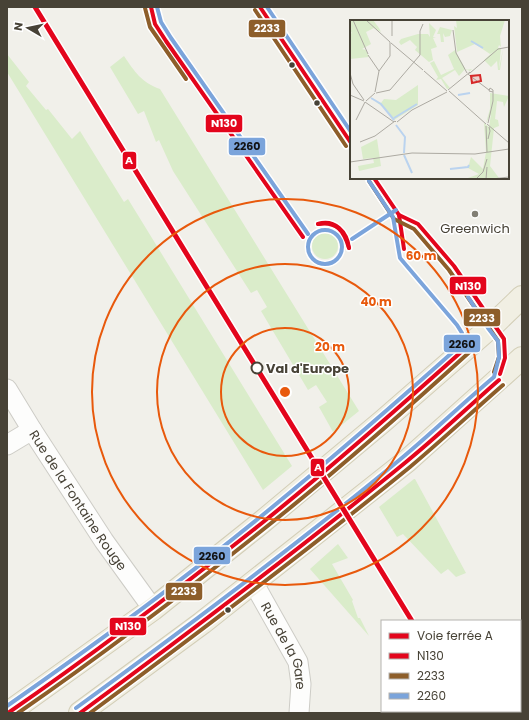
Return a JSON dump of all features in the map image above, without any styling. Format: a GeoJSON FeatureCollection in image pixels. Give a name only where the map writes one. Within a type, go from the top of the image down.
{"type":"FeatureCollection","features":[{"type":"Feature","properties":{"kind":"main road"},"geometry":{"type":"LineString","coordinates":[[8,713],[152,609],[262,522],[383,421],[522,297]]}},
{"type":"Feature","properties":{"kind":"main road"},"geometry":{"type":"LineString","coordinates":[[80,713],[202,623],[407,461],[522,358]]}},
{"type":"Feature","properties":{"kind":"street","name":"Rue de la Fontaine Rouge"},"geometry":{"type":"LineString","coordinates":[[7,389],[104,541],[152,609]]}},
{"type":"Feature","properties":{"kind":"street"},"geometry":{"type":"LineString","coordinates":[[7,445],[32,430]]}},
{"type":"Feature","properties":{"kind":"street","name":"Rue de la Gare"},"geometry":{"type":"LineString","coordinates":[[253,582],[298,662],[301,684],[299,713]]}},
{"type":"Feature","properties":{"kind":"green space"},"geometry":{"type":"Polygon","coordinates":[[[7,54],[29,82],[26,86],[46,110],[48,109],[72,139],[80,131],[124,202],[128,199],[292,466],[263,490],[7,72],[7,54]]]}},
{"type":"Feature","properties":{"kind":"green space"},"geometry":{"type":"Polygon","coordinates":[[[124,56],[135,72],[143,80],[160,89],[359,411],[333,432],[319,407],[327,402],[316,385],[308,390],[261,311],[267,307],[257,290],[251,293],[173,171],[159,140],[156,142],[144,111],[138,114],[110,67],[124,56]]]}},
{"type":"Feature","properties":{"kind":"green space"},"geometry":{"type":"Polygon","coordinates":[[[325,233],[334,237],[338,246],[334,255],[325,259],[316,255],[312,246],[316,237],[325,233]]]}},
{"type":"Feature","properties":{"kind":"green space"},"geometry":{"type":"Polygon","coordinates":[[[414,479],[466,573],[456,577],[448,569],[441,574],[403,534],[397,537],[379,507],[414,479]]]}},
{"type":"Feature","properties":{"kind":"green space"},"geometry":{"type":"Polygon","coordinates":[[[338,544],[348,558],[332,564],[353,600],[352,601],[358,618],[360,618],[369,636],[310,569],[338,544]]]}},
{"type":"Feature","properties":{"kind":"rail line","name":"A"},"geometry":{"type":"LineString","coordinates":[[35,7],[411,620]]}},
{"type":"Feature","properties":{"kind":"transit line","name":"N130"},"geometry":{"type":"LineString","coordinates":[[151,7],[155,24],[166,41],[303,237]]}},
{"type":"Feature","properties":{"kind":"transit line","name":"2260"},"geometry":{"type":"LineString","coordinates":[[157,7],[161,22],[171,38],[308,234]]}},
{"type":"Feature","properties":{"kind":"transit line","name":"N130"},"geometry":{"type":"LineString","coordinates":[[260,7],[350,142]]}},
{"type":"Feature","properties":{"kind":"transit line","name":"2260"},"geometry":{"type":"LineString","coordinates":[[267,7],[350,131]]}},
{"type":"Feature","properties":{"kind":"transit line","name":"2233"},"geometry":{"type":"LineString","coordinates":[[145,8],[150,27],[186,79]]}},
{"type":"Feature","properties":{"kind":"transit line","name":"2233"},"geometry":{"type":"LineString","coordinates":[[255,10],[346,146]]}},
{"type":"Feature","properties":{"kind":"transit line","name":"N130"},"geometry":{"type":"LineString","coordinates":[[375,179],[399,215],[404,249]]}},
{"type":"Feature","properties":{"kind":"transit line","name":"2233"},"geometry":{"type":"LineString","coordinates":[[369,181],[394,219],[414,229],[449,270],[498,341],[499,357],[494,372]]}},
{"type":"Feature","properties":{"kind":"transit line","name":"2260"},"geometry":{"type":"LineString","coordinates":[[7,706],[71,661],[198,567],[285,497],[464,342],[462,333],[457,325],[400,258],[393,217],[369,181]]}},
{"type":"Feature","properties":{"kind":"transit line","name":"2260"},"geometry":{"type":"LineString","coordinates":[[352,239],[396,210]]}},
{"type":"Feature","properties":{"kind":"transit line","name":"N130"},"geometry":{"type":"LineString","coordinates":[[399,215],[418,224],[454,266],[504,339],[505,358],[500,374]]}},
{"type":"Feature","properties":{"kind":"transit line","name":"N130"},"geometry":{"type":"LineString","coordinates":[[318,224],[325,223],[339,228],[345,237],[349,248]]}},
{"type":"Feature","properties":{"kind":"transit line","name":"N130"},"geometry":{"type":"LineString","coordinates":[[318,224],[330,223],[339,228],[346,237],[349,248]]}},
{"type":"Feature","properties":{"kind":"transit line","name":"2260"},"geometry":{"type":"LineString","coordinates":[[322,230],[328,230],[332,231],[339,237],[342,247],[341,254],[335,261],[328,264],[322,264],[318,263],[311,257],[308,250],[308,244],[309,240],[315,233],[322,230]]}},
{"type":"Feature","properties":{"kind":"transit line","name":"2260"},"geometry":{"type":"LineString","coordinates":[[76,708],[323,522],[403,457],[494,377],[499,357],[498,341],[468,297]]}},
{"type":"Feature","properties":{"kind":"transit line","name":"N130"},"geometry":{"type":"LineString","coordinates":[[8,713],[136,620],[262,523],[315,480],[470,344]]}},
{"type":"Feature","properties":{"kind":"transit line","name":"2233"},"geometry":{"type":"LineString","coordinates":[[18,713],[205,576],[265,528],[371,440],[474,348]]}},
{"type":"Feature","properties":{"kind":"transit line","name":"N130"},"geometry":{"type":"LineString","coordinates":[[80,713],[204,621],[326,527],[418,452],[499,380]]}},
{"type":"Feature","properties":{"kind":"transit line","name":"2233"},"geometry":{"type":"LineString","coordinates":[[90,713],[252,592],[371,499],[422,457],[503,385]]}},
{"type":"Feature","properties":{"kind":"place","name":"Greenwich"},"geometry":{"type":"Point","coordinates":[475,214]}},
{"type":"Feature","properties":{"kind":"place","name":"Val d'Europe"},"geometry":{"type":"Point","coordinates":[257,368]}}]}
